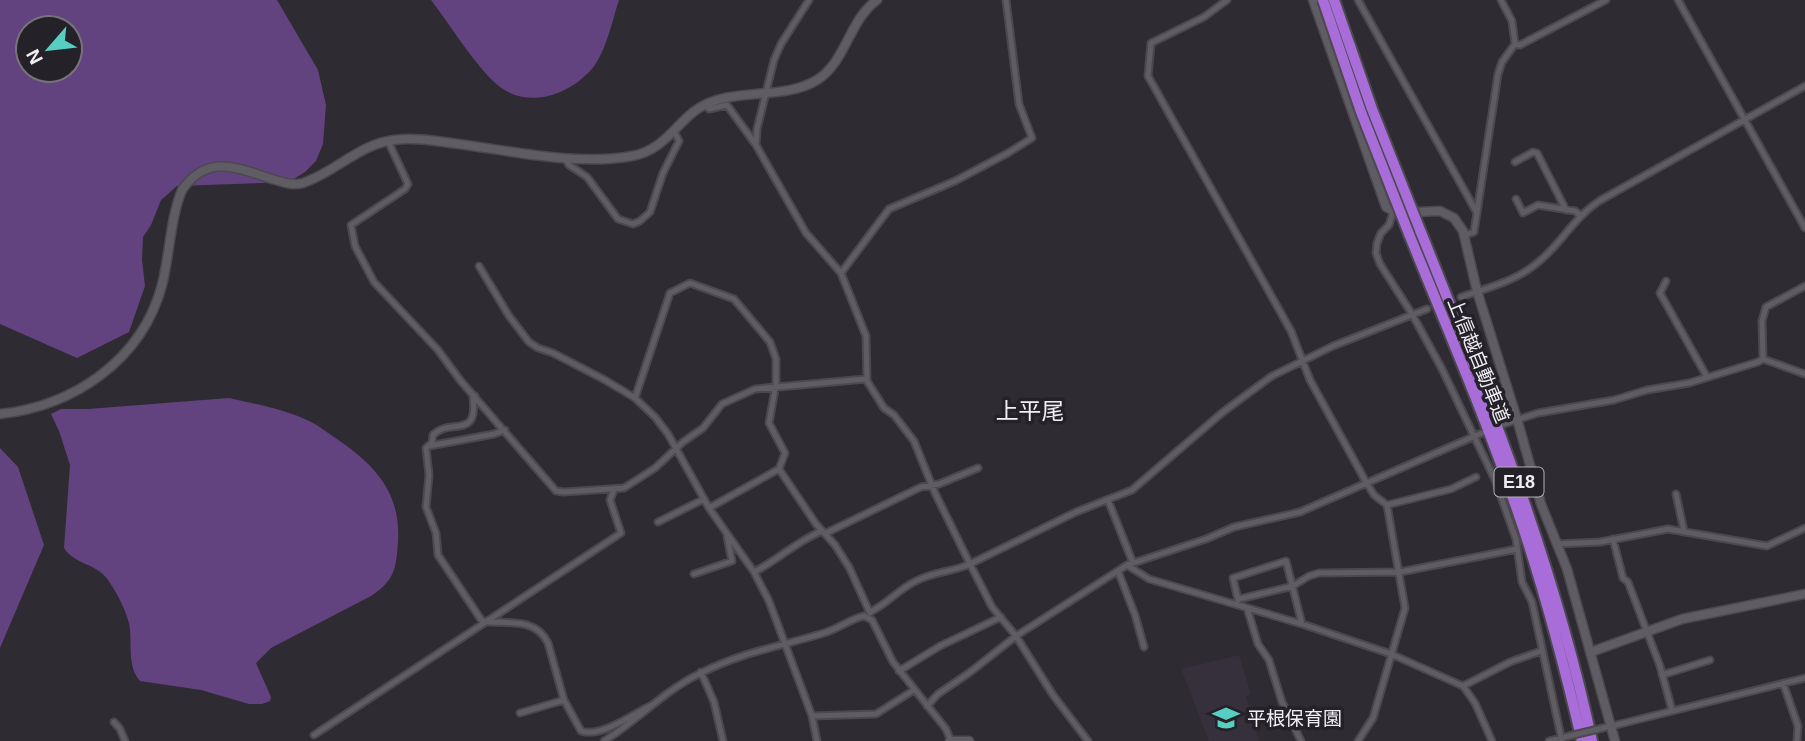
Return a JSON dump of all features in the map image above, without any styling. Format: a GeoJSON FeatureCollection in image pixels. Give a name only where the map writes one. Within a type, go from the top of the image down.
{"type":"FeatureCollection","features":[{"type":"Feature","properties":{"kind":"highway","name":"上信越自動車道"},"geometry":{"type":"LineString","coordinates":[[1323,0],[1357,101],[1479,376],[1539,541],[1575,665],[1592,741]]}},
{"type":"Feature","properties":{"kind":"highway","name":"上信越自動車道"},"geometry":{"type":"LineString","coordinates":[[1334,0],[1415,232],[1514,500],[1549,611],[1582,741]]}},
{"type":"Feature","properties":{"kind":"street"},"geometry":{"type":"LineString","coordinates":[[756,145],[770,72],[781,44],[809,0]]}},
{"type":"Feature","properties":{"kind":"street"},"geometry":{"type":"LineString","coordinates":[[0,414],[45,406],[75,393],[108,370],[131,344],[148,318],[161,289],[182,190],[199,173],[216,166],[227,166],[280,182],[299,184],[313,179],[369,147],[388,141],[429,141],[565,157],[621,158],[645,153],[656,149],[691,113],[706,104],[723,98],[802,87],[821,78],[831,67],[862,15],[877,0]]}},
{"type":"Feature","properties":{"kind":"street"},"geometry":{"type":"LineString","coordinates":[[841,273],[889,209],[964,176],[1032,138],[1019,104],[1006,0]]}},
{"type":"Feature","properties":{"kind":"street"},"geometry":{"type":"LineString","coordinates":[[1227,0],[1205,17],[1151,43],[1148,76],[1291,331],[1301,361],[1366,482],[1374,495],[1387,505],[1405,607],[1373,718],[1358,741]]}},
{"type":"Feature","properties":{"kind":"street"},"geometry":{"type":"LineString","coordinates":[[1313,0],[1386,207],[1393,212],[1440,211],[1454,218],[1465,235],[1477,291],[1541,503],[1567,569],[1615,741]]}},
{"type":"Feature","properties":{"kind":"street"},"geometry":{"type":"LineString","coordinates":[[1358,0],[1477,213]]}},
{"type":"Feature","properties":{"kind":"street"},"geometry":{"type":"LineString","coordinates":[[1465,235],[1474,232],[1498,74],[1502,62],[1515,44],[1512,21],[1501,0]]}},
{"type":"Feature","properties":{"kind":"street"},"geometry":{"type":"LineString","coordinates":[[1515,44],[1520,45],[1606,0]]}},
{"type":"Feature","properties":{"kind":"street"},"geometry":{"type":"LineString","coordinates":[[1678,0],[1805,228]]}},
{"type":"Feature","properties":{"kind":"street"},"geometry":{"type":"LineString","coordinates":[[1461,298],[1532,268],[1580,215],[1599,201],[1805,86]]}},
{"type":"Feature","properties":{"kind":"street"},"geometry":{"type":"LineString","coordinates":[[706,104],[709,109],[727,105],[756,145],[806,233],[841,273],[866,336],[866,379],[884,408],[894,415],[914,441],[932,486],[987,599],[1016,636],[1053,695],[1088,741]]}},
{"type":"Feature","properties":{"kind":"street"},"geometry":{"type":"LineString","coordinates":[[565,157],[569,165],[587,177],[618,219],[633,224],[650,212],[663,173],[678,141],[674,131]]}},
{"type":"Feature","properties":{"kind":"street"},"geometry":{"type":"LineString","coordinates":[[388,141],[408,184],[405,189],[354,221],[351,230],[355,246],[374,282],[438,350],[556,491],[624,488],[655,468],[702,428],[722,404],[755,389],[866,379]]}},
{"type":"Feature","properties":{"kind":"street"},"geometry":{"type":"LineString","coordinates":[[1515,162],[1533,152],[1537,153],[1566,210]]}},
{"type":"Feature","properties":{"kind":"street"},"geometry":{"type":"LineString","coordinates":[[1516,199],[1523,212],[1538,205],[1578,212],[1580,215]]}},
{"type":"Feature","properties":{"kind":"street"},"geometry":{"type":"LineString","coordinates":[[1393,212],[1389,225],[1381,233],[1376,253],[1452,390],[1495,481],[1516,540],[1522,582],[1532,602],[1563,739]]}},
{"type":"Feature","properties":{"kind":"street"},"geometry":{"type":"LineString","coordinates":[[480,266],[509,316],[529,342],[605,380],[635,398],[655,417],[676,448],[709,508],[754,572],[786,642],[812,716],[817,741]]}},
{"type":"Feature","properties":{"kind":"street"},"geometry":{"type":"LineString","coordinates":[[1666,281],[1660,293],[1707,377]]}},
{"type":"Feature","properties":{"kind":"street"},"geometry":{"type":"LineString","coordinates":[[635,398],[670,293],[690,283],[734,299],[774,351],[775,388],[769,423],[785,453],[779,469],[709,508]]}},
{"type":"Feature","properties":{"kind":"street"},"geometry":{"type":"LineString","coordinates":[[1763,359],[1762,321],[1766,307],[1805,286]]}},
{"type":"Feature","properties":{"kind":"street"},"geometry":{"type":"LineString","coordinates":[[475,396],[472,398],[473,415],[469,423],[438,430],[433,435],[426,453],[429,475],[426,507],[437,534],[438,555],[480,619],[486,622],[522,624],[540,632],[548,643],[564,700],[576,726],[588,733],[598,732],[650,706],[701,672],[748,653],[830,631],[869,615],[918,579],[970,564],[1006,549],[1076,512],[1132,490],[1247,393],[1272,376],[1301,361],[1427,309]]}},
{"type":"Feature","properties":{"kind":"street"},"geometry":{"type":"LineString","coordinates":[[1504,424],[1538,413],[1614,400],[1707,377],[1763,359],[1805,374]]}},
{"type":"Feature","properties":{"kind":"street"},"geometry":{"type":"LineString","coordinates":[[429,446],[505,430]]}},
{"type":"Feature","properties":{"kind":"street"},"geometry":{"type":"LineString","coordinates":[[927,706],[938,694],[1016,636],[1130,564],[1234,527],[1300,512],[1482,432]]}},
{"type":"Feature","properties":{"kind":"street"},"geometry":{"type":"LineString","coordinates":[[754,572],[798,543],[921,487],[932,486],[978,468]]}},
{"type":"Feature","properties":{"kind":"street"},"geometry":{"type":"LineString","coordinates":[[779,469],[849,567],[869,615],[899,671],[946,729],[951,741],[969,741]]}},
{"type":"Feature","properties":{"kind":"street"},"geometry":{"type":"LineString","coordinates":[[1387,505],[1451,489],[1476,477]]}},
{"type":"Feature","properties":{"kind":"street"},"geometry":{"type":"LineString","coordinates":[[314,735],[621,534],[610,500],[614,490]]}},
{"type":"Feature","properties":{"kind":"street"},"geometry":{"type":"LineString","coordinates":[[1675,494],[1684,531]]}},
{"type":"Feature","properties":{"kind":"street"},"geometry":{"type":"LineString","coordinates":[[658,522],[704,499]]}},
{"type":"Feature","properties":{"kind":"street"},"geometry":{"type":"LineString","coordinates":[[1108,500],[1130,564],[1149,579],[1237,602],[1247,608],[1391,654],[1463,686],[1475,703],[1492,741]]}},
{"type":"Feature","properties":{"kind":"street"},"geometry":{"type":"LineString","coordinates":[[1557,544],[1613,540],[1660,529],[1767,547],[1805,528]]}},
{"type":"Feature","properties":{"kind":"street"},"geometry":{"type":"LineString","coordinates":[[694,574],[732,561],[727,535]]}},
{"type":"Feature","properties":{"kind":"street"},"geometry":{"type":"LineString","coordinates":[[1613,540],[1623,578],[1628,582],[1672,710]]}},
{"type":"Feature","properties":{"kind":"street"},"geometry":{"type":"LineString","coordinates":[[1237,602],[1293,586],[1308,576],[1319,573],[1400,572],[1517,549]]}},
{"type":"Feature","properties":{"kind":"street"},"geometry":{"type":"LineString","coordinates":[[1237,602],[1233,578],[1286,561],[1302,624]]}},
{"type":"Feature","properties":{"kind":"street"},"geometry":{"type":"LineString","coordinates":[[1118,571],[1144,647]]}},
{"type":"Feature","properties":{"kind":"street"},"geometry":{"type":"LineString","coordinates":[[1591,652],[1645,631],[1696,616],[1805,594]]}},
{"type":"Feature","properties":{"kind":"street"},"geometry":{"type":"LineString","coordinates":[[1247,608],[1258,644],[1269,660],[1282,702],[1301,741]]}},
{"type":"Feature","properties":{"kind":"street"},"geometry":{"type":"LineString","coordinates":[[899,671],[940,646],[1001,617]]}},
{"type":"Feature","properties":{"kind":"street"},"geometry":{"type":"LineString","coordinates":[[1463,686],[1510,662],[1541,651]]}},
{"type":"Feature","properties":{"kind":"street"},"geometry":{"type":"LineString","coordinates":[[1662,675],[1710,660]]}},
{"type":"Feature","properties":{"kind":"street"},"geometry":{"type":"LineString","coordinates":[[701,672],[714,702],[723,741]]}},
{"type":"Feature","properties":{"kind":"street"},"geometry":{"type":"LineString","coordinates":[[1549,741],[1805,678]]}},
{"type":"Feature","properties":{"kind":"street"},"geometry":{"type":"LineString","coordinates":[[1783,683],[1798,726],[1797,741]]}},
{"type":"Feature","properties":{"kind":"street"},"geometry":{"type":"LineString","coordinates":[[812,716],[876,714],[914,690]]}},
{"type":"Feature","properties":{"kind":"street"},"geometry":{"type":"LineString","coordinates":[[520,713],[564,700]]}},
{"type":"Feature","properties":{"kind":"street"},"geometry":{"type":"LineString","coordinates":[[604,741],[650,706]]}},
{"type":"Feature","properties":{"kind":"street"},"geometry":{"type":"LineString","coordinates":[[114,722],[125,741]]}},
{"type":"Feature","properties":{"kind":"shaded area"},"geometry":{"type":"Polygon","coordinates":[[[0,0],[277,0],[318,70],[326,105],[323,144],[316,161],[289,182],[177,186],[161,200],[143,237],[145,286],[129,332],[77,358],[0,324],[0,0]]]}},
{"type":"Feature","properties":{"kind":"shaded area"},"geometry":{"type":"Polygon","coordinates":[[[431,0],[619,0],[605,46],[591,70],[561,92],[538,98],[514,95],[494,82],[431,0]]]}},
{"type":"Feature","properties":{"kind":"shaded area"},"geometry":{"type":"Polygon","coordinates":[[[229,398],[298,416],[348,447],[373,469],[390,493],[398,524],[395,567],[385,585],[371,596],[271,648],[256,663],[271,697],[270,701],[262,704],[249,704],[201,690],[140,681],[131,660],[129,623],[116,592],[105,576],[74,558],[64,548],[70,465],[51,414],[61,409],[229,398]]]}},
{"type":"Feature","properties":{"kind":"shaded area"},"geometry":{"type":"Polygon","coordinates":[[[0,448],[18,467],[44,545],[0,648],[0,448]]]}},
{"type":"Feature","properties":{"kind":"shaded area","name":"平根保育園"},"geometry":{"type":"Polygon","coordinates":[[[1239,655],[1251,694],[1246,696],[1259,741],[1209,741],[1181,669],[1239,655]]]}},
{"type":"Feature","properties":{"kind":"place","name":"平根保育園"},"geometry":{"type":"Point","coordinates":[1226,718]}},
{"type":"Feature","properties":{"kind":"district","name":"上平尾"},"geometry":{"type":"Point","coordinates":[1030,411]}}]}
